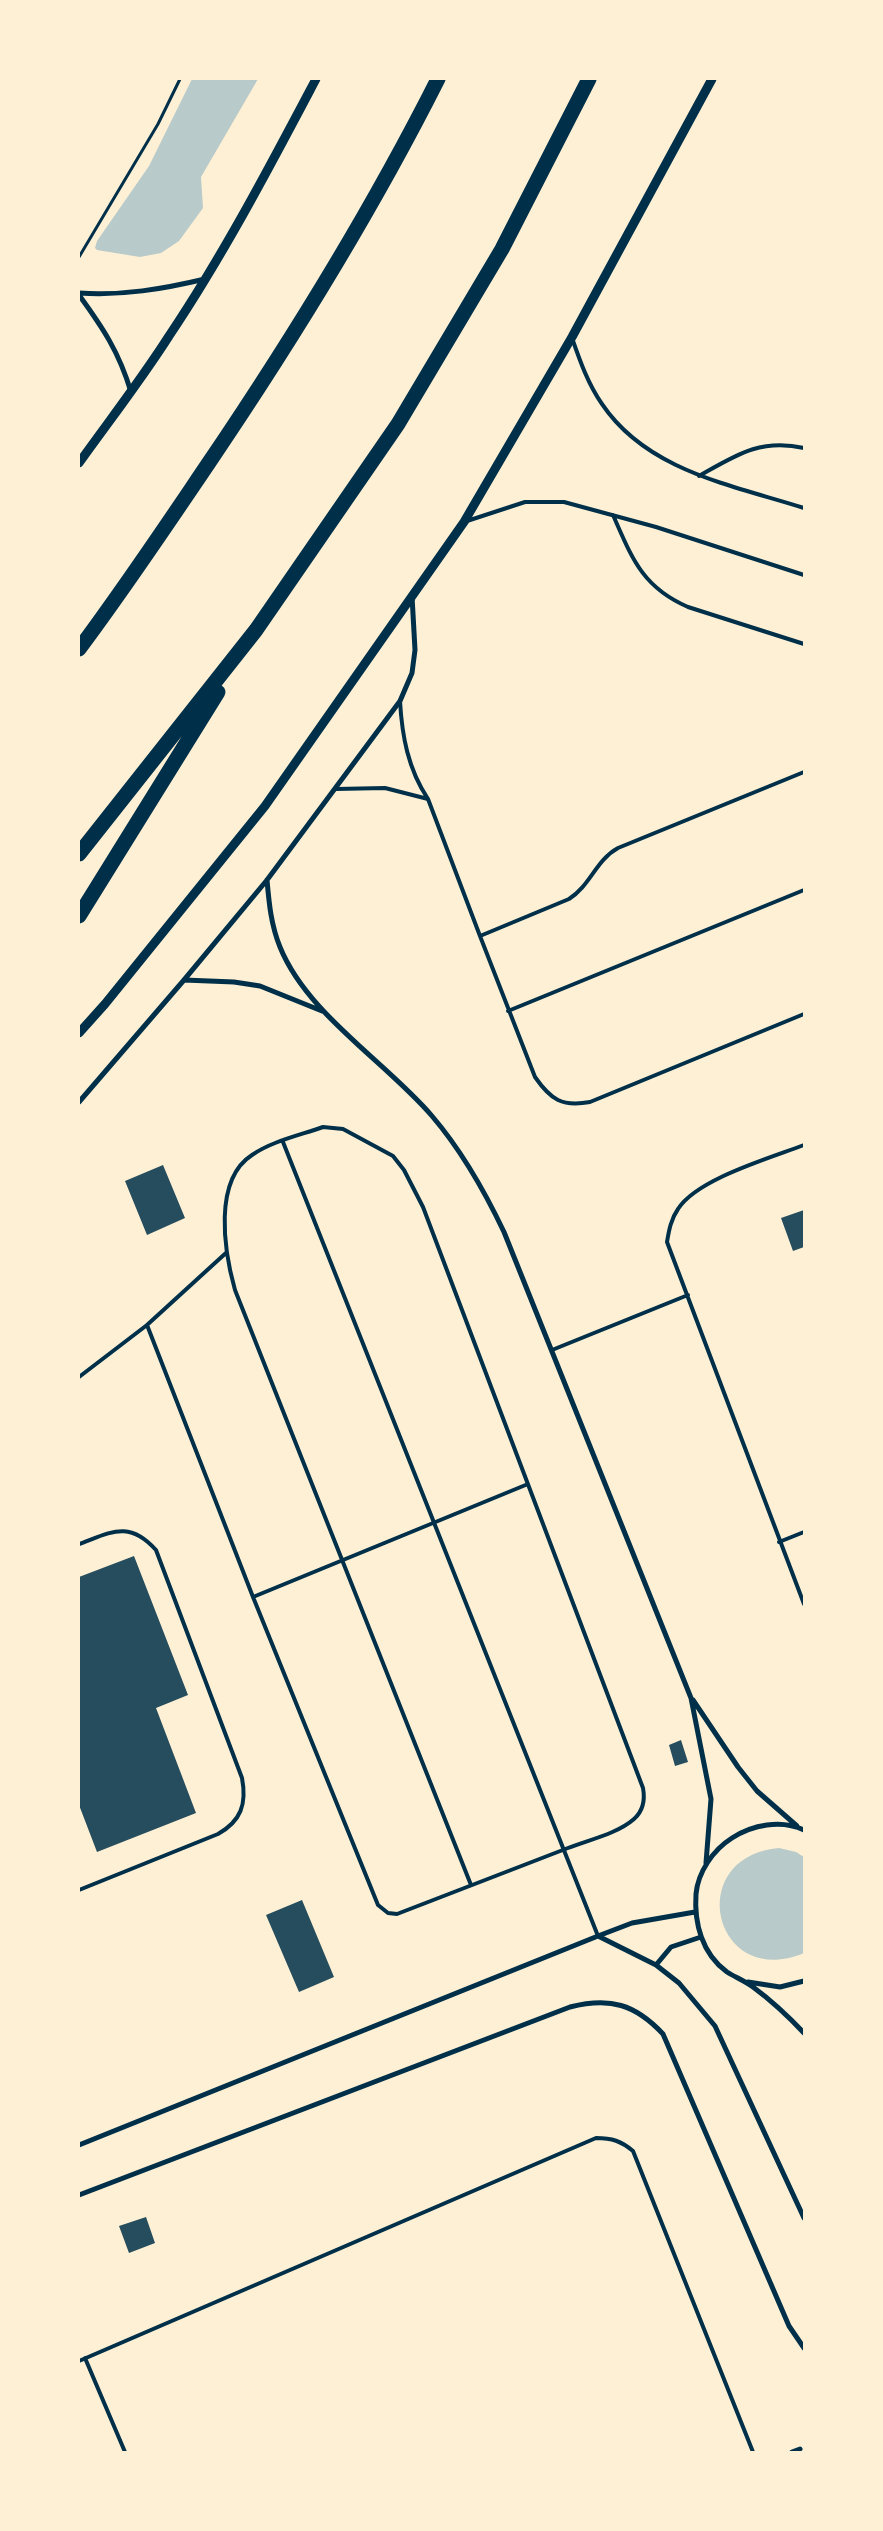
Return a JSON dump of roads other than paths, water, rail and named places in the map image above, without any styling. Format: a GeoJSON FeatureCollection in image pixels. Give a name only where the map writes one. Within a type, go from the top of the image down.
{"type":"FeatureCollection","features":[{"type":"Feature","properties":{"kind":"highway"},"geometry":{"type":"LineString","coordinates":[[79,649],[123,590],[281,355],[331,272],[438,79]]}},
{"type":"Feature","properties":{"kind":"highway"},"geometry":{"type":"LineString","coordinates":[[79,916],[256,630],[398,424],[502,249],[574,112],[589,79]]}},
{"type":"Feature","properties":{"kind":"highway"},"geometry":{"type":"LineString","coordinates":[[574,112],[600,79]]}},
{"type":"Feature","properties":{"kind":"highway"},"geometry":{"type":"LineString","coordinates":[[79,633],[123,590]]}},
{"type":"Feature","properties":{"kind":"highway"},"geometry":{"type":"LineString","coordinates":[[79,854],[256,630]]}},
{"type":"Feature","properties":{"kind":"street"},"geometry":{"type":"LineString","coordinates":[[79,463],[131,392],[205,279],[263,180],[316,79]]}},
{"type":"Feature","properties":{"kind":"street"},"geometry":{"type":"LineString","coordinates":[[79,1033],[105,1004],[265,806],[464,522],[572,337],[712,79]]}},
{"type":"Feature","properties":{"kind":"street"},"geometry":{"type":"LineString","coordinates":[[79,294],[106,295],[140,292],[205,279]]}},
{"type":"Feature","properties":{"kind":"street"},"geometry":{"type":"LineString","coordinates":[[79,294],[110,338],[123,364],[131,392]]}},
{"type":"Feature","properties":{"kind":"street"},"geometry":{"type":"LineString","coordinates":[[79,1102],[267,880],[400,701],[412,672],[415,650],[412,594]]}},
{"type":"Feature","properties":{"kind":"street"},"geometry":{"type":"LineString","coordinates":[[267,880],[270,917],[281,948],[322,1011],[364,1048],[432,1116],[483,1189],[504,1232],[692,1698],[711,1799],[706,1863],[697,1886],[695,1912],[700,1937],[712,1956],[726,1971],[745,1981],[780,2008],[804,2033]]}},
{"type":"Feature","properties":{"kind":"street"},"geometry":{"type":"LineString","coordinates":[[184,980],[234,982],[260,986],[322,1011]]}},
{"type":"Feature","properties":{"kind":"street"},"geometry":{"type":"LineString","coordinates":[[692,1698],[738,1767],[757,1791],[798,1827],[804,1830]]}},
{"type":"Feature","properties":{"kind":"street"},"geometry":{"type":"LineString","coordinates":[[706,1863],[723,1843],[745,1830],[772,1824],[798,1827]]}},
{"type":"Feature","properties":{"kind":"street"},"geometry":{"type":"LineString","coordinates":[[79,2145],[632,1923],[695,1912]]}},
{"type":"Feature","properties":{"kind":"street"},"geometry":{"type":"LineString","coordinates":[[598,1936],[656,1965],[679,1982],[715,2026],[804,2218]]}},
{"type":"Feature","properties":{"kind":"street"},"geometry":{"type":"LineString","coordinates":[[656,1965],[671,1947],[700,1937]]}},
{"type":"Feature","properties":{"kind":"street"},"geometry":{"type":"LineString","coordinates":[[745,1981],[780,1987],[804,1981]]}},
{"type":"Feature","properties":{"kind":"street"},"geometry":{"type":"LineString","coordinates":[[79,2195],[570,2006],[591,2002],[611,2002],[631,2008],[649,2019],[663,2034],[789,2326],[804,2348]]}},
{"type":"Feature","properties":{"kind":"street"},"geometry":{"type":"LineString","coordinates":[[792,2452],[800,2449]]}},
{"type":"Feature","properties":{"kind":"lane"},"geometry":{"type":"LineString","coordinates":[[572,337],[584,372],[602,405],[626,432],[655,456],[699,476],[804,508]]}},
{"type":"Feature","properties":{"kind":"lane"},"geometry":{"type":"LineString","coordinates":[[699,476],[754,447],[774,444],[804,448]]}},
{"type":"Feature","properties":{"kind":"lane"},"geometry":{"type":"LineString","coordinates":[[464,522],[494,510],[526,502],[564,502],[656,526],[804,575]]}},
{"type":"Feature","properties":{"kind":"lane"},"geometry":{"type":"LineString","coordinates":[[613,515],[640,572],[654,587],[670,599],[688,607],[804,644]]}},
{"type":"Feature","properties":{"kind":"lane"},"geometry":{"type":"LineString","coordinates":[[400,701],[402,733],[411,766],[418,784],[428,799],[535,1077],[546,1093],[561,1102],[576,1105],[590,1102],[804,1014]]}},
{"type":"Feature","properties":{"kind":"lane"},"geometry":{"type":"LineString","coordinates":[[480,936],[569,899],[579,892],[607,854],[618,848],[804,772]]}},
{"type":"Feature","properties":{"kind":"lane"},"geometry":{"type":"LineString","coordinates":[[336,789],[385,788],[428,799]]}},
{"type":"Feature","properties":{"kind":"lane"},"geometry":{"type":"LineString","coordinates":[[508,1011],[804,890]]}},
{"type":"Feature","properties":{"kind":"lane"},"geometry":{"type":"LineString","coordinates":[[147,1325],[252,1597],[378,1905],[388,1914],[397,1914],[470,1886],[627,1825],[636,1817],[645,1798],[423,1207],[404,1170],[393,1156],[343,1129],[323,1127],[252,1154],[236,1169],[229,1183],[225,1203],[227,1252],[235,1290],[470,1886]]}},
{"type":"Feature","properties":{"kind":"lane"},"geometry":{"type":"LineString","coordinates":[[283,1142],[598,1936]]}},
{"type":"Feature","properties":{"kind":"lane"},"geometry":{"type":"LineString","coordinates":[[804,1145],[714,1180],[693,1194],[678,1208],[670,1224],[667,1242],[804,1604]]}},
{"type":"Feature","properties":{"kind":"lane"},"geometry":{"type":"LineString","coordinates":[[79,1377],[147,1325],[227,1252]]}},
{"type":"Feature","properties":{"kind":"lane"},"geometry":{"type":"LineString","coordinates":[[552,1350],[688,1295]]}},
{"type":"Feature","properties":{"kind":"lane"},"geometry":{"type":"LineString","coordinates":[[252,1597],[528,1484]]}},
{"type":"Feature","properties":{"kind":"lane"},"geometry":{"type":"LineString","coordinates":[[79,1544],[117,1530],[139,1535],[156,1550],[242,1778],[245,1791],[244,1805],[239,1817],[230,1828],[79,1890]]}},
{"type":"Feature","properties":{"kind":"lane"},"geometry":{"type":"LineString","coordinates":[[779,1542],[804,1532]]}},
{"type":"Feature","properties":{"kind":"lane"},"geometry":{"type":"LineString","coordinates":[[79,2361],[596,2138],[610,2138],[623,2142],[633,2151],[753,2452]]}},
{"type":"Feature","properties":{"kind":"lane"},"geometry":{"type":"LineString","coordinates":[[85,2358],[125,2452]]}}]}
